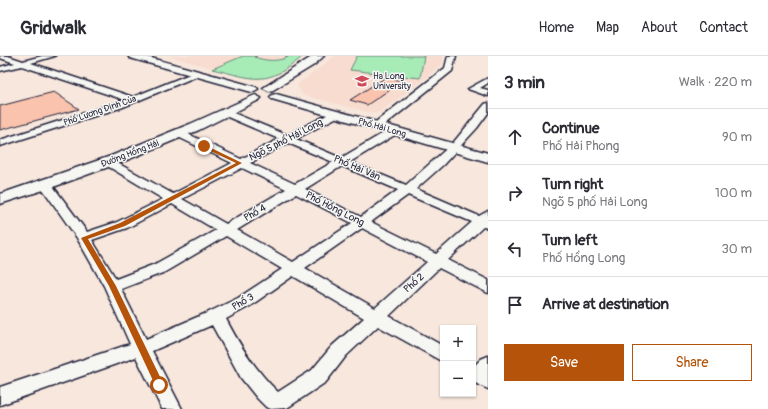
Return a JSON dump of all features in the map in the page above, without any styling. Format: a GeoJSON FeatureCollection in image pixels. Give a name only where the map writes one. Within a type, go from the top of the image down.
{"type":"FeatureCollection","features":[{"type":"Feature","properties":{"kind":"street"},"geometry":{"type":"LineString","coordinates":[[1,56],[134,100]]}},
{"type":"Feature","properties":{"kind":"street"},"geometry":{"type":"LineString","coordinates":[[0,69],[51,56]]}},
{"type":"Feature","properties":{"kind":"street"},"geometry":{"type":"LineString","coordinates":[[133,56],[198,74],[270,99],[273,92],[311,64],[319,56]]}},
{"type":"Feature","properties":{"kind":"street"},"geometry":{"type":"LineString","coordinates":[[377,126],[442,76],[449,69],[452,56]]}},
{"type":"Feature","properties":{"kind":"street","name":"Phố Lương Định Của"},"geometry":{"type":"LineString","coordinates":[[0,143],[134,100],[198,74]]}},
{"type":"Feature","properties":{"kind":"street"},"geometry":{"type":"LineString","coordinates":[[488,80],[472,89],[488,93]]}},
{"type":"Feature","properties":{"kind":"street","name":"Phố Hải Long"},"geometry":{"type":"LineString","coordinates":[[273,92],[336,114],[488,158]]}},
{"type":"Feature","properties":{"kind":"street","name":"Đường Hồng Hải"},"geometry":{"type":"LineString","coordinates":[[0,199],[46,185],[180,134],[226,113],[254,94]]}},
{"type":"Feature","properties":{"kind":"street","name":"Phố 3"},"geometry":{"type":"LineString","coordinates":[[0,396],[141,348],[217,317],[244,302],[362,223],[407,190],[454,149],[475,126],[488,106]]}},
{"type":"Feature","properties":{"kind":"street","name":"Phố Hải Vân"},"geometry":{"type":"LineString","coordinates":[[226,113],[407,190],[486,220]]}},
{"type":"Feature","properties":{"kind":"street","name":"Ngõ 5 phố Hải Long"},"geometry":{"type":"LineString","coordinates":[[84,238],[122,225],[287,138],[336,114]]}},
{"type":"Feature","properties":{"kind":"street","name":"Phố 4"},"geometry":{"type":"LineString","coordinates":[[112,286],[160,268],[394,131]]}},
{"type":"Feature","properties":{"kind":"street","name":"Phố Hồng Long"},"geometry":{"type":"LineString","coordinates":[[180,134],[296,189],[488,287]]}},
{"type":"Feature","properties":{"kind":"street"},"geometry":{"type":"LineString","coordinates":[[108,162],[227,230],[292,270],[440,353]]}},
{"type":"Feature","properties":{"kind":"street"},"geometry":{"type":"LineString","coordinates":[[46,185],[84,238],[112,286],[172,409]]}},
{"type":"Feature","properties":{"kind":"street","name":"Phố 2"},"geometry":{"type":"LineString","coordinates":[[217,317],[233,352],[262,391],[273,401],[280,402],[319,376],[339,351],[375,317],[486,220]]}},
{"type":"Feature","properties":{"kind":"shaded area"},"geometry":{"type":"Polygon","coordinates":[[[167,56],[303,56],[280,73],[258,80],[167,56]]]}},
{"type":"Feature","properties":{"kind":"shaded area","name":"Ha Long University"},"geometry":{"type":"Polygon","coordinates":[[[335,56],[443,56],[443,63],[426,78],[380,112],[376,113],[303,95],[297,85],[335,56]]]}},
{"type":"Feature","properties":{"kind":"green space"},"geometry":{"type":"Polygon","coordinates":[[[243,56],[257,56],[254,57],[280,60],[288,57],[285,56],[303,56],[279,73],[269,77],[250,78],[212,69],[243,56]]]}},
{"type":"Feature","properties":{"kind":"green space"},"geometry":{"type":"Polygon","coordinates":[[[357,56],[424,56],[420,78],[350,70],[357,56]]]}},
{"type":"Feature","properties":{"kind":"building"},"geometry":{"type":"Polygon","coordinates":[[[386,77],[402,81],[367,105],[350,100],[386,77]]]}},
{"type":"Feature","properties":{"kind":"building"},"geometry":{"type":"Polygon","coordinates":[[[54,92],[79,109],[0,130],[0,106],[54,92]]]}},
{"type":"Feature","properties":{"kind":"place","name":"Ha Long University"},"geometry":{"type":"Point","coordinates":[362,81]}},
{"type":"Feature","properties":{"kind":"route"},"geometry":{"type":"LineString","coordinates":[[159,385],[112,286],[84,238],[122,225],[240,163],[204,146]]}}]}
